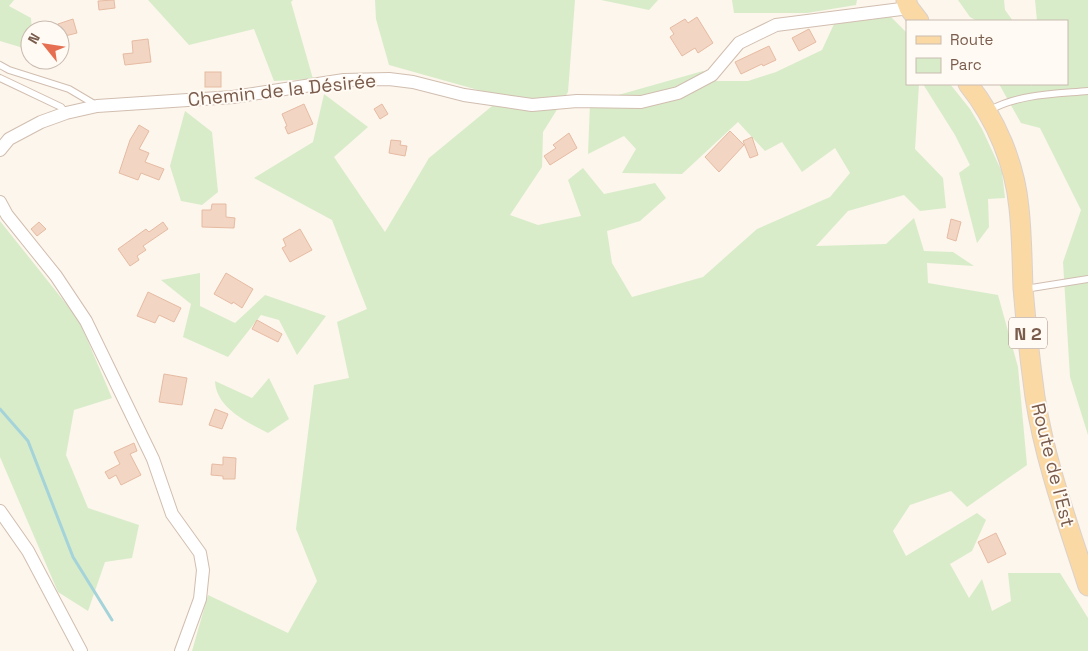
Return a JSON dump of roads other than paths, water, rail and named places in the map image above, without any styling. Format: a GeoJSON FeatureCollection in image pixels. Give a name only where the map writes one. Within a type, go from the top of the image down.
{"type":"FeatureCollection","features":[{"type":"Feature","properties":{"kind":"main road","name":"Route de l'Est"},"geometry":{"type":"LineString","coordinates":[[969,85],[1000,134],[1012,168],[1019,207],[1024,289],[1036,398],[1044,444],[1062,508],[1088,586]]}},
{"type":"Feature","properties":{"kind":"street","name":"Chemin de la Désirée"},"geometry":{"type":"LineString","coordinates":[[0,150],[9,139],[41,122],[66,113],[97,106],[233,96],[344,80],[388,79],[413,82],[464,95],[532,105],[577,101],[641,102],[678,93],[712,75],[739,44],[776,25],[911,10]]}},
{"type":"Feature","properties":{"kind":"street"},"geometry":{"type":"LineString","coordinates":[[0,202],[7,215],[56,276],[86,321],[153,459],[172,514],[200,553],[203,570],[200,599],[181,651]]}},
{"type":"Feature","properties":{"kind":"street"},"geometry":{"type":"LineString","coordinates":[[0,511],[28,551],[82,651]]}},
{"type":"Feature","properties":{"kind":"lane"},"geometry":{"type":"LineString","coordinates":[[0,65],[9,70],[69,88],[97,106]]}},
{"type":"Feature","properties":{"kind":"lane"},"geometry":{"type":"LineString","coordinates":[[0,78],[61,107],[66,113]]}},
{"type":"Feature","properties":{"kind":"lane"},"geometry":{"type":"LineString","coordinates":[[986,112],[1002,103],[1010,101],[1048,94],[1088,91]]}},
{"type":"Feature","properties":{"kind":"lane"},"geometry":{"type":"LineString","coordinates":[[1024,289],[1088,279]]}},
{"type":"Feature","properties":{"kind":"waterway"},"geometry":{"type":"LineString","coordinates":[[0,409],[28,441],[73,557],[112,620]]}}]}
